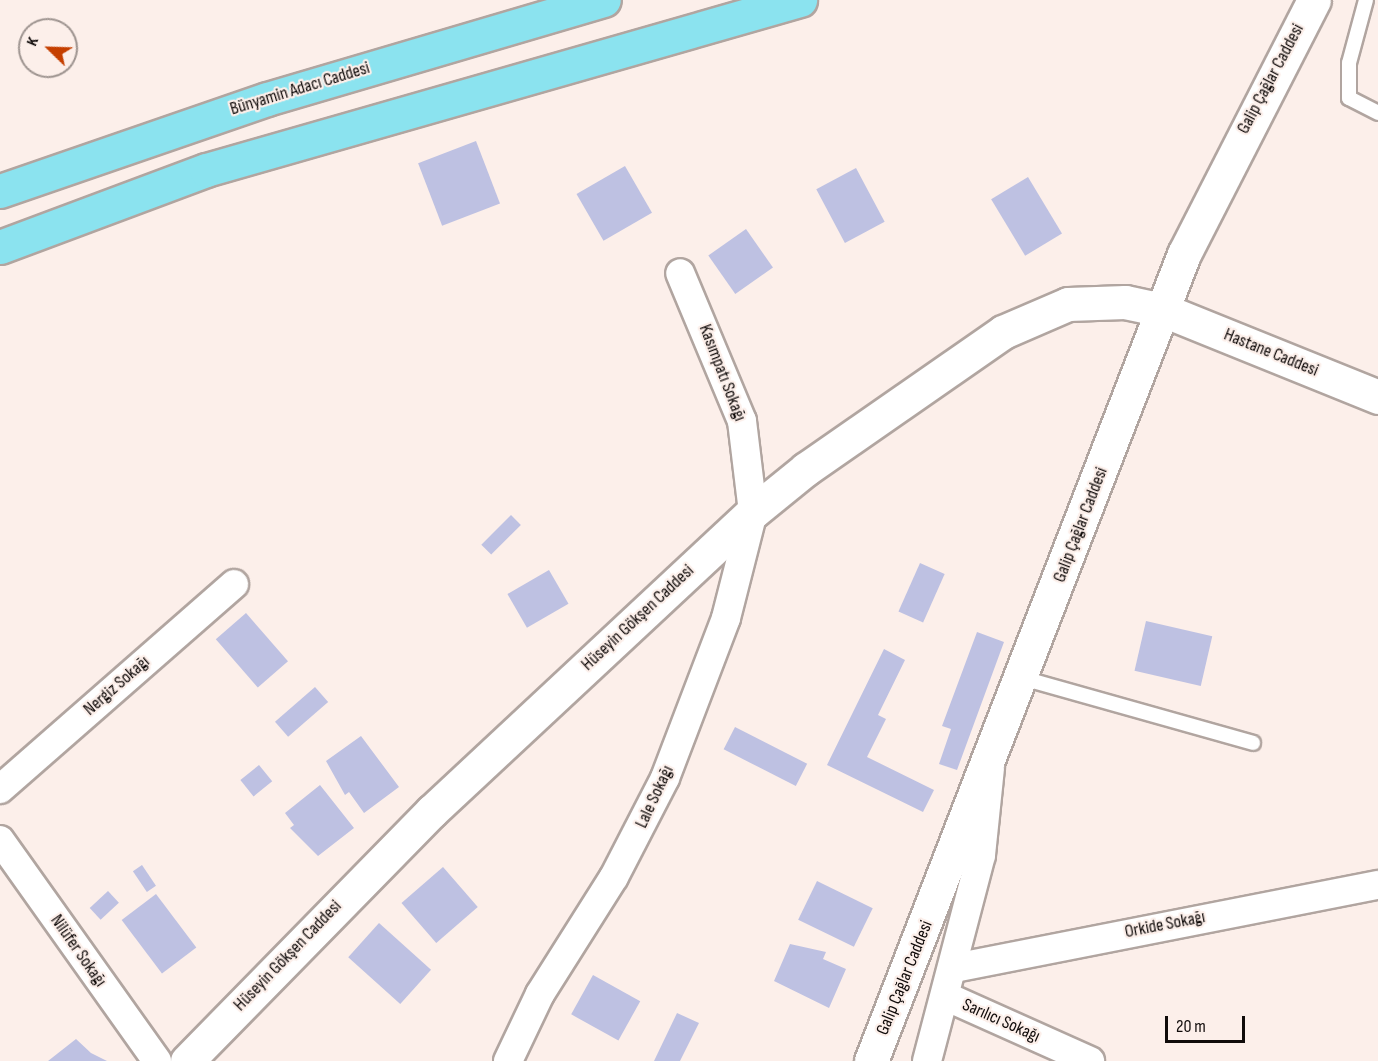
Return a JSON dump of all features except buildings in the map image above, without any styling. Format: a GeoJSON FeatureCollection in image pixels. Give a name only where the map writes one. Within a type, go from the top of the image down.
{"type":"FeatureCollection","features":[{"type":"Feature","properties":{"kind":"main road","name":"Bünyamin Adacı Caddesi"},"geometry":{"type":"LineString","coordinates":[[0,191],[267,99],[604,0]]}},
{"type":"Feature","properties":{"kind":"main road"},"geometry":{"type":"LineString","coordinates":[[0,247],[206,170],[800,0]]}},
{"type":"Feature","properties":{"kind":"street","name":"Galip Çağlar Caddesi"},"geometry":{"type":"LineString","coordinates":[[871,1061],[990,761],[1163,310],[1215,188],[1314,0]]}},
{"type":"Feature","properties":{"kind":"street","name":"Kasımpatı Sokağı"},"geometry":{"type":"LineString","coordinates":[[680,273],[742,421],[753,512]]}},
{"type":"Feature","properties":{"kind":"street","name":"Hüseyin Gökşen Caddesi"},"geometry":{"type":"LineString","coordinates":[[187,1061],[432,811],[753,512],[929,382],[1041,313],[1093,301],[1163,310]]}},
{"type":"Feature","properties":{"kind":"street","name":"Hastane Caddesi"},"geometry":{"type":"LineString","coordinates":[[1163,310],[1378,397]]}},
{"type":"Feature","properties":{"kind":"street","name":"Lale Sokağı"},"geometry":{"type":"LineString","coordinates":[[508,1061],[540,994],[614,877],[665,778],[726,618],[753,512]]}},
{"type":"Feature","properties":{"kind":"street","name":"Nergiz Sokağı"},"geometry":{"type":"LineString","coordinates":[[0,789],[234,584]]}},
{"type":"Feature","properties":{"kind":"street"},"geometry":{"type":"LineString","coordinates":[[927,1061],[954,968],[981,855],[990,761]]}},
{"type":"Feature","properties":{"kind":"street","name":"Nilüfer Sokağı"},"geometry":{"type":"LineString","coordinates":[[0,840],[157,1061]]}},
{"type":"Feature","properties":{"kind":"street","name":"Orkide Sokağı"},"geometry":{"type":"LineString","coordinates":[[954,968],[1378,885]]}},
{"type":"Feature","properties":{"kind":"street","name":"Sarılıcı Sokağı"},"geometry":{"type":"LineString","coordinates":[[945,996],[1090,1061]]}},
{"type":"Feature","properties":{"kind":"lane"},"geometry":{"type":"LineString","coordinates":[[1366,0],[1349,63],[1349,98],[1378,113]]}},
{"type":"Feature","properties":{"kind":"lane"},"geometry":{"type":"LineString","coordinates":[[1022,678],[1253,743]]}}]}
